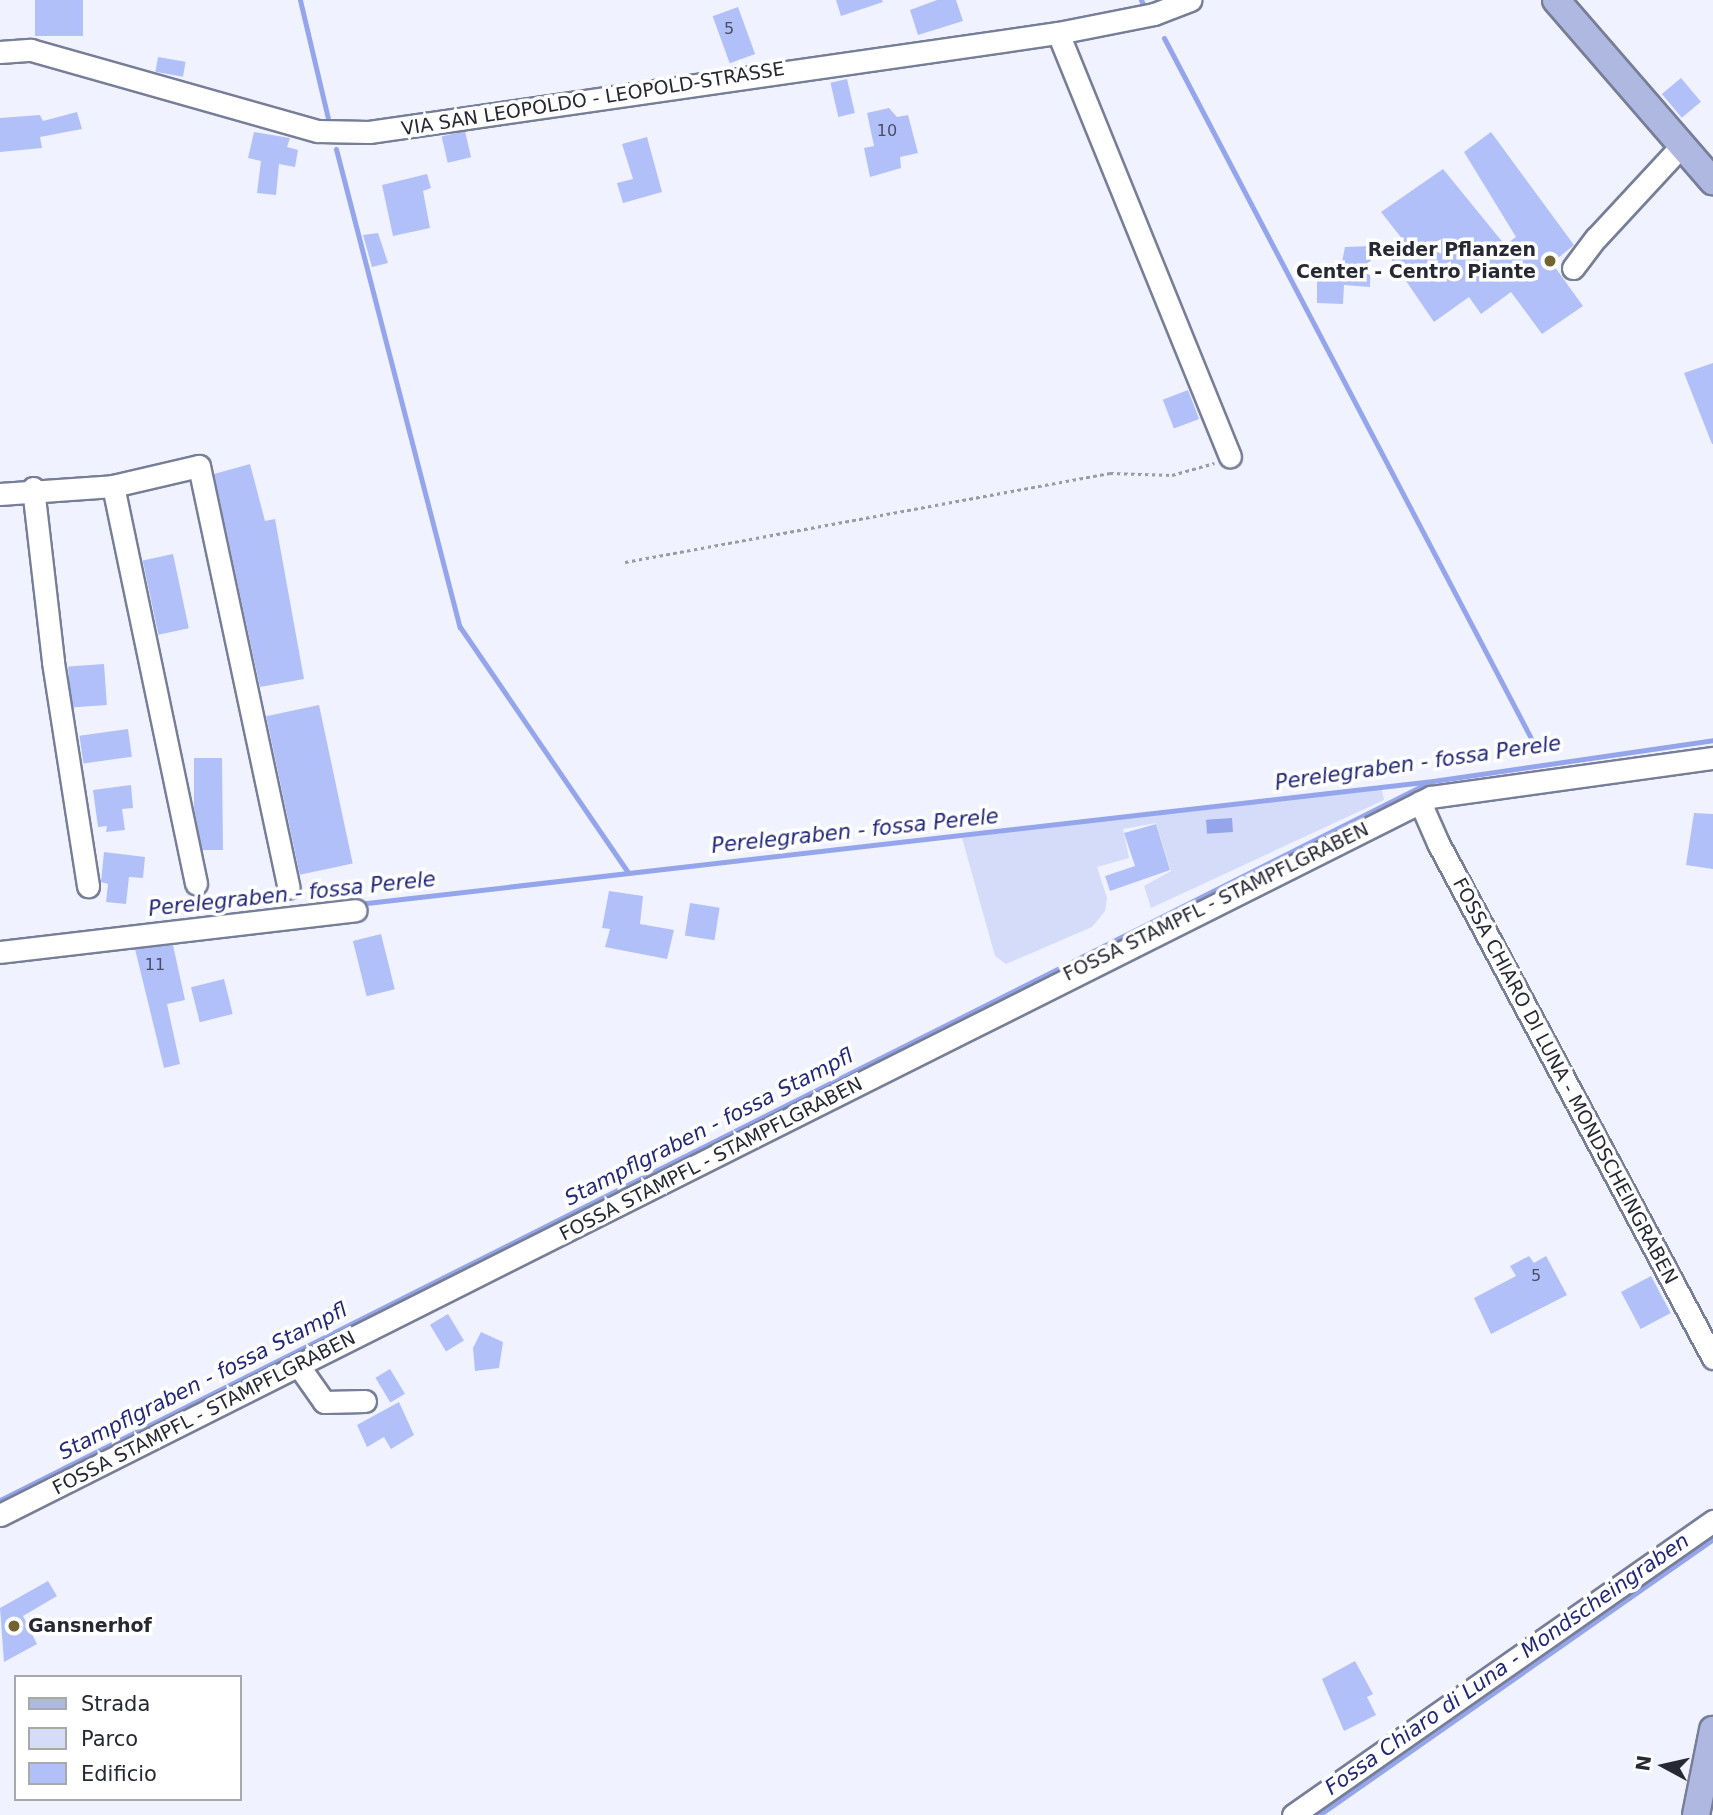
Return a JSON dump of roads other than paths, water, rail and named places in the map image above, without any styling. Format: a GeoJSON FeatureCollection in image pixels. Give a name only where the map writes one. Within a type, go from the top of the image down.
{"type":"FeatureCollection","features":[{"type":"Feature","properties":{"kind":"main road"},"geometry":{"type":"LineString","coordinates":[[1556,0],[1713,181]]}},
{"type":"Feature","properties":{"kind":"main road"},"geometry":{"type":"LineString","coordinates":[[1696,1815],[1713,1730]]}},
{"type":"Feature","properties":{"kind":"street","name":"VIA SAN LEOPOLDO - LEOPOLD-STRASSE"},"geometry":{"type":"LineString","coordinates":[[0,52],[31,50],[317,131],[369,132],[1058,33],[1154,14],[1190,0]]}},
{"type":"Feature","properties":{"kind":"street"},"geometry":{"type":"LineString","coordinates":[[1058,33],[1230,456]]}},
{"type":"Feature","properties":{"kind":"street"},"geometry":{"type":"LineString","coordinates":[[1573,268],[1595,238],[1683,144]]}},
{"type":"Feature","properties":{"kind":"street"},"geometry":{"type":"LineString","coordinates":[[0,494],[33,488],[113,486],[199,466],[289,888]]}},
{"type":"Feature","properties":{"kind":"street"},"geometry":{"type":"LineString","coordinates":[[113,486],[196,883]]}},
{"type":"Feature","properties":{"kind":"street"},"geometry":{"type":"LineString","coordinates":[[33,488],[53,662],[88,886]]}},
{"type":"Feature","properties":{"kind":"street","name":"FOSSA STAMPFL - STAMPFLGRABEN"},"geometry":{"type":"LineString","coordinates":[[0,1515],[1420,802],[1713,758]]}},
{"type":"Feature","properties":{"kind":"street","name":"FOSSA CHIARO DI LUNA - MONDSCHEINGRABEN"},"geometry":{"type":"LineString","coordinates":[[1420,802],[1438,843],[1713,1358]]}},
{"type":"Feature","properties":{"kind":"street"},"geometry":{"type":"LineString","coordinates":[[0,952],[356,910]]}},
{"type":"Feature","properties":{"kind":"street"},"geometry":{"type":"LineString","coordinates":[[298,1366],[324,1402],[365,1401]]}},
{"type":"Feature","properties":{"kind":"street"},"geometry":{"type":"LineString","coordinates":[[1293,1815],[1713,1521]]}},
{"type":"Feature","properties":{"kind":"water"},"geometry":{"type":"Polygon","coordinates":[[[1232,818],[1233,832],[1207,834],[1206,820],[1232,818]]]}},
{"type":"Feature","properties":{"kind":"waterway"},"geometry":{"type":"LineString","coordinates":[[300,0],[328,118]]}},
{"type":"Feature","properties":{"kind":"waterway"},"geometry":{"type":"LineString","coordinates":[[1141,0],[1143,4]]}},
{"type":"Feature","properties":{"kind":"waterway"},"geometry":{"type":"LineString","coordinates":[[1164,38],[1535,746]]}},
{"type":"Feature","properties":{"kind":"waterway"},"geometry":{"type":"LineString","coordinates":[[336,149],[460,627],[627,871]]}},
{"type":"Feature","properties":{"kind":"waterway","name":"Perelegraben - fossa Perele"},"geometry":{"type":"LineString","coordinates":[[358,904],[1433,781],[1713,740]]}},
{"type":"Feature","properties":{"kind":"waterway","name":"Stampflgraben - fossa Stampfl"},"geometry":{"type":"LineString","coordinates":[[0,1500],[1430,782]]}},
{"type":"Feature","properties":{"kind":"waterway","name":"Fossa Chiaro di Luna - Mondscheingraben"},"geometry":{"type":"LineString","coordinates":[[1319,1815],[1713,1539]]}},
{"type":"Feature","properties":{"kind":"place","name":"Reider Pflanzen Center - Centro Piante"},"geometry":{"type":"Point","coordinates":[1550,261]}},
{"type":"Feature","properties":{"kind":"place","name":"Gansnerhof"},"geometry":{"type":"Point","coordinates":[14,1626]}}]}
